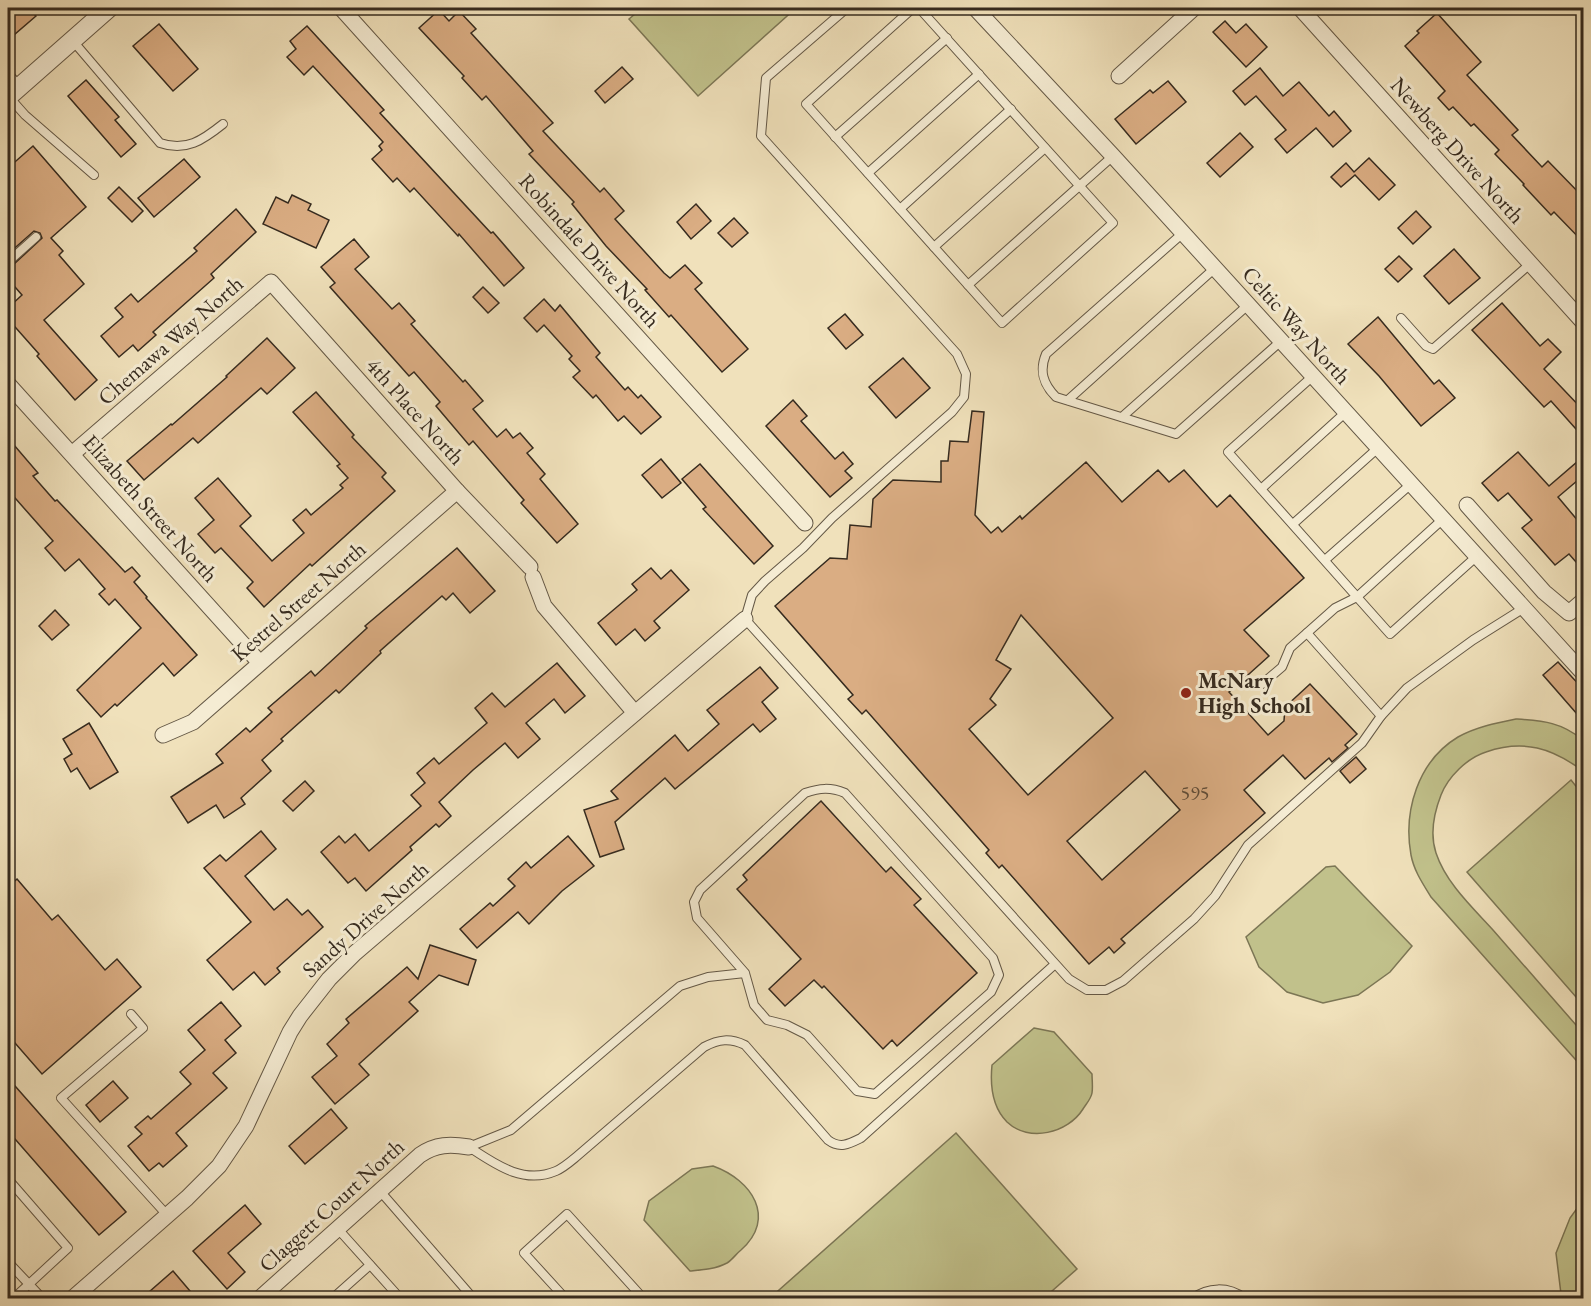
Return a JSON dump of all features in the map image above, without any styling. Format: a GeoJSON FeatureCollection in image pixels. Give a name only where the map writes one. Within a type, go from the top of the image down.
{"type":"FeatureCollection","features":[{"type":"Feature","properties":{"kind":"street"},"geometry":{"type":"LineString","coordinates":[[11,88],[109,8]]}},
{"type":"Feature","properties":{"kind":"street","name":"Robindale Drive North"},"geometry":{"type":"LineString","coordinates":[[341,8],[805,523]]}},
{"type":"Feature","properties":{"kind":"street","name":"Celtic Way North"},"geometry":{"type":"LineString","coordinates":[[975,8],[1113,156],[1584,674]]}},
{"type":"Feature","properties":{"kind":"street"},"geometry":{"type":"LineString","coordinates":[[1119,76],[1194,8]]}},
{"type":"Feature","properties":{"kind":"street","name":"Newberg Drive North"},"geometry":{"type":"LineString","coordinates":[[1300,8],[1584,323]]}},
{"type":"Feature","properties":{"kind":"street","name":"Chemawa Way North"},"geometry":{"type":"LineString","coordinates":[[72,454],[271,282]]}},
{"type":"Feature","properties":{"kind":"street","name":"4th Place North"},"geometry":{"type":"LineString","coordinates":[[271,282],[531,572],[544,606],[635,713]]}},
{"type":"Feature","properties":{"kind":"street","name":"Elizabeth Street North"},"geometry":{"type":"LineString","coordinates":[[8,384],[260,663]]}},
{"type":"Feature","properties":{"kind":"street","name":"Kestrel Street North"},"geometry":{"type":"LineString","coordinates":[[162,735],[193,722],[457,491]]}},
{"type":"Feature","properties":{"kind":"street"},"geometry":{"type":"LineString","coordinates":[[1467,505],[1544,592],[1569,613],[1584,600]]}},
{"type":"Feature","properties":{"kind":"street","name":"Sandy Drive North"},"geometry":{"type":"LineString","coordinates":[[73,1299],[219,1166],[246,1126],[290,1032],[313,996],[328,979],[364,945],[745,619]]}},
{"type":"Feature","properties":{"kind":"street","name":"Claggett Court North"},"geometry":{"type":"LineString","coordinates":[[260,1299],[431,1147],[454,1145],[469,1147]]}},
{"type":"Feature","properties":{"kind":"lane"},"geometry":{"type":"LineString","coordinates":[[847,8],[766,78],[761,136],[957,354],[966,374],[964,397],[952,412],[832,518],[803,548],[765,581],[752,595],[745,619],[1069,979],[1087,990],[1106,990],[1123,981],[1194,919],[1215,896],[1248,845],[1362,743],[1380,716],[1407,688],[1473,640],[1524,608]]}},
{"type":"Feature","properties":{"kind":"lane"},"geometry":{"type":"LineString","coordinates":[[913,8],[806,104],[1002,323],[1113,223],[919,8]]}},
{"type":"Feature","properties":{"kind":"lane"},"geometry":{"type":"LineString","coordinates":[[835,137],[947,38]]}},
{"type":"Feature","properties":{"kind":"lane"},"geometry":{"type":"LineString","coordinates":[[72,40],[160,144],[171,147],[189,146],[202,141],[223,124]]}},
{"type":"Feature","properties":{"kind":"lane"},"geometry":{"type":"LineString","coordinates":[[868,173],[979,74]]}},
{"type":"Feature","properties":{"kind":"lane"},"geometry":{"type":"LineString","coordinates":[[11,88],[25,115],[94,175]]}},
{"type":"Feature","properties":{"kind":"lane"},"geometry":{"type":"LineString","coordinates":[[900,209],[1011,109]]}},
{"type":"Feature","properties":{"kind":"lane"},"geometry":{"type":"LineString","coordinates":[[934,247],[1045,148]]}},
{"type":"Feature","properties":{"kind":"lane"},"geometry":{"type":"LineString","coordinates":[[969,285],[1113,156]]}},
{"type":"Feature","properties":{"kind":"lane"},"geometry":{"type":"LineString","coordinates":[[1183,233],[1046,354],[1041,365],[1048,389],[1056,397],[1176,434],[1281,341]]}},
{"type":"Feature","properties":{"kind":"lane"},"geometry":{"type":"LineString","coordinates":[[8,262],[36,237]]}},
{"type":"Feature","properties":{"kind":"lane"},"geometry":{"type":"LineString","coordinates":[[1401,318],[1426,346],[1433,349],[1530,264]]}},
{"type":"Feature","properties":{"kind":"lane"},"geometry":{"type":"LineString","coordinates":[[1068,400],[1215,268]]}},
{"type":"Feature","properties":{"kind":"lane"},"geometry":{"type":"LineString","coordinates":[[1122,417],[1248,305]]}},
{"type":"Feature","properties":{"kind":"lane"},"geometry":{"type":"LineString","coordinates":[[1313,376],[1228,452],[1390,634],[1477,556]]}},
{"type":"Feature","properties":{"kind":"lane"},"geometry":{"type":"LineString","coordinates":[[1261,489],[1346,412]]}},
{"type":"Feature","properties":{"kind":"lane"},"geometry":{"type":"LineString","coordinates":[[1293,524],[1378,448]]}},
{"type":"Feature","properties":{"kind":"lane"},"geometry":{"type":"LineString","coordinates":[[1325,560],[1411,484]]}},
{"type":"Feature","properties":{"kind":"lane"},"geometry":{"type":"LineString","coordinates":[[1262,684],[1282,667],[1290,648],[1335,608],[1357,597],[1443,519]]}},
{"type":"Feature","properties":{"kind":"lane"},"geometry":{"type":"LineString","coordinates":[[1307,633],[1380,716]]}},
{"type":"Feature","properties":{"kind":"lane"},"geometry":{"type":"LineString","coordinates":[[819,788],[834,789],[845,793],[993,957],[999,975],[991,992],[875,1094],[857,1091],[807,1035],[788,1025],[767,1020],[754,1005],[745,973],[697,918],[694,902],[700,890],[805,793],[819,788]]}},
{"type":"Feature","properties":{"kind":"lane"},"geometry":{"type":"LineString","coordinates":[[469,1147],[506,1171],[533,1176],[556,1171],[576,1157],[704,1047],[714,1041],[726,1040],[745,1046],[828,1140],[842,1146],[861,1138],[1054,965]]}},
{"type":"Feature","properties":{"kind":"lane"},"geometry":{"type":"LineString","coordinates":[[469,1147],[511,1130],[680,986],[708,977],[745,973]]}},
{"type":"Feature","properties":{"kind":"lane"},"geometry":{"type":"LineString","coordinates":[[131,1014],[143,1028],[62,1098],[167,1215]]}},
{"type":"Feature","properties":{"kind":"lane"},"geometry":{"type":"LineString","coordinates":[[8,1179],[68,1248],[14,1299]]}},
{"type":"Feature","properties":{"kind":"lane"},"geometry":{"type":"LineString","coordinates":[[380,1191],[473,1299]]}},
{"type":"Feature","properties":{"kind":"lane"},"geometry":{"type":"LineString","coordinates":[[565,1299],[524,1253],[567,1214],[643,1299]]}},
{"type":"Feature","properties":{"kind":"lane"},"geometry":{"type":"LineString","coordinates":[[338,1229],[400,1299]]}},
{"type":"Feature","properties":{"kind":"lane"},"geometry":{"type":"LineString","coordinates":[[8,1262],[42,1299]]}},
{"type":"Feature","properties":{"kind":"lane"},"geometry":{"type":"LineString","coordinates":[[333,1299],[370,1265]]}},
{"type":"Feature","properties":{"kind":"lane"},"geometry":{"type":"LineString","coordinates":[[1193,1299],[1203,1292],[1215,1289],[1227,1290],[1244,1299]]}},
{"type":"Feature","properties":{"kind":"green space"},"geometry":{"type":"Polygon","coordinates":[[[642,8],[796,8],[698,96],[629,19],[642,8]]]}},
{"type":"Feature","properties":{"kind":"green space"},"geometry":{"type":"Polygon","coordinates":[[[1516,719],[1560,726],[1583,740],[1583,771],[1549,751],[1525,746],[1500,748],[1479,755],[1459,769],[1444,788],[1435,817],[1434,846],[1440,864],[1460,894],[1583,1033],[1583,1068],[1431,897],[1412,861],[1409,821],[1412,805],[1416,788],[1433,759],[1458,737],[1486,726],[1516,719]]]}},
{"type":"Feature","properties":{"kind":"green space"},"geometry":{"type":"Polygon","coordinates":[[[1571,780],[1583,795],[1583,1005],[1467,872],[1571,780]]]}},
{"type":"Feature","properties":{"kind":"green space"},"geometry":{"type":"Polygon","coordinates":[[[1335,866],[1412,946],[1390,972],[1358,995],[1323,1003],[1287,992],[1259,967],[1246,937],[1326,867],[1335,866]]]}},
{"type":"Feature","properties":{"kind":"green space"},"geometry":{"type":"Polygon","coordinates":[[[1034,1028],[1054,1032],[1092,1074],[1091,1097],[1076,1117],[1058,1129],[1037,1133],[1026,1132],[1007,1122],[995,1103],[991,1080],[992,1065],[1034,1028]]]}},
{"type":"Feature","properties":{"kind":"green space"},"geometry":{"type":"Polygon","coordinates":[[[956,1133],[1077,1269],[1044,1298],[770,1298],[956,1133]]]}},
{"type":"Feature","properties":{"kind":"green space"},"geometry":{"type":"Polygon","coordinates":[[[713,1166],[727,1172],[748,1190],[755,1201],[758,1213],[757,1225],[752,1238],[727,1263],[714,1268],[690,1271],[644,1220],[649,1201],[692,1169],[713,1166]]]}},
{"type":"Feature","properties":{"kind":"green space"},"geometry":{"type":"Polygon","coordinates":[[[1583,1200],[1583,1298],[1564,1298],[1561,1294],[1556,1253],[1570,1218],[1583,1200]]]}},
{"type":"Feature","properties":{"kind":"building"},"geometry":{"type":"Polygon","coordinates":[[[8,8],[28,8],[36,16],[8,40],[8,8]]]}},
{"type":"Feature","properties":{"kind":"building"},"geometry":{"type":"Polygon","coordinates":[[[439,10],[449,21],[459,11],[476,29],[471,33],[553,123],[543,131],[600,192],[604,188],[624,211],[615,219],[664,273],[670,278],[685,265],[702,283],[695,289],[748,349],[722,372],[606,246],[572,204],[574,202],[529,154],[533,151],[486,96],[482,100],[462,78],[464,76],[419,28],[439,10]]]}},
{"type":"Feature","properties":{"kind":"building"},"geometry":{"type":"Polygon","coordinates":[[[1437,13],[1481,62],[1467,75],[1518,130],[1512,135],[1542,167],[1548,161],[1584,198],[1584,243],[1554,212],[1551,215],[1523,185],[1495,154],[1499,150],[1474,124],[1471,126],[1453,107],[1449,110],[1438,98],[1445,91],[1405,46],[1419,33],[1417,31],[1437,13]]]}},
{"type":"Feature","properties":{"kind":"building"},"geometry":{"type":"Polygon","coordinates":[[[1225,21],[1236,33],[1246,24],[1267,47],[1246,67],[1213,32],[1225,21]]]}},
{"type":"Feature","properties":{"kind":"building"},"geometry":{"type":"Polygon","coordinates":[[[159,24],[198,69],[173,91],[133,46],[159,24]]]}},
{"type":"Feature","properties":{"kind":"building"},"geometry":{"type":"Polygon","coordinates":[[[307,26],[384,110],[380,113],[524,268],[504,286],[459,234],[458,236],[414,188],[410,192],[397,178],[393,182],[372,159],[382,150],[379,146],[383,142],[313,66],[304,75],[287,57],[296,49],[290,41],[307,26]]]}},
{"type":"Feature","properties":{"kind":"building"},"geometry":{"type":"Polygon","coordinates":[[[622,67],[633,79],[605,103],[595,91],[622,67]]]}},
{"type":"Feature","properties":{"kind":"building"},"geometry":{"type":"Polygon","coordinates":[[[1260,68],[1283,96],[1299,82],[1329,116],[1334,111],[1351,131],[1333,147],[1316,128],[1287,153],[1275,139],[1286,130],[1256,96],[1245,105],[1233,91],[1260,68]]]}},
{"type":"Feature","properties":{"kind":"building"},"geometry":{"type":"Polygon","coordinates":[[[86,80],[119,117],[115,120],[136,144],[121,157],[68,96],[86,80]]]}},
{"type":"Feature","properties":{"kind":"building"},"geometry":{"type":"Polygon","coordinates":[[[1168,81],[1186,102],[1136,144],[1115,119],[1150,90],[1153,93],[1168,81]]]}},
{"type":"Feature","properties":{"kind":"building"},"geometry":{"type":"Polygon","coordinates":[[[1240,133],[1253,147],[1220,177],[1207,163],[1240,133]]]}},
{"type":"Feature","properties":{"kind":"building"},"geometry":{"type":"Polygon","coordinates":[[[33,146],[86,207],[51,238],[63,251],[59,255],[84,284],[44,320],[97,380],[75,400],[8,319],[8,308],[22,295],[8,279],[8,268],[42,238],[40,233],[34,231],[8,254],[8,168],[33,146]]]}},
{"type":"Feature","properties":{"kind":"building"},"geometry":{"type":"Polygon","coordinates":[[[1369,158],[1395,185],[1379,200],[1355,175],[1341,187],[1331,177],[1346,163],[1354,172],[1369,158]]]}},
{"type":"Feature","properties":{"kind":"building"},"geometry":{"type":"Polygon","coordinates":[[[184,159],[200,177],[154,217],[138,198],[184,159]]]}},
{"type":"Feature","properties":{"kind":"building"},"geometry":{"type":"Polygon","coordinates":[[[119,187],[143,211],[132,222],[108,198],[119,187]]]}},
{"type":"Feature","properties":{"kind":"building"},"geometry":{"type":"Polygon","coordinates":[[[292,195],[311,204],[308,210],[329,220],[316,248],[263,224],[276,197],[288,203],[292,195]]]}},
{"type":"Feature","properties":{"kind":"building"},"geometry":{"type":"Polygon","coordinates":[[[696,204],[711,221],[691,239],[677,222],[696,204]]]}},
{"type":"Feature","properties":{"kind":"building"},"geometry":{"type":"Polygon","coordinates":[[[236,209],[256,232],[211,274],[214,278],[153,332],[156,335],[138,351],[133,345],[119,357],[101,336],[123,317],[115,308],[131,294],[138,302],[197,251],[194,248],[236,209]]]}},
{"type":"Feature","properties":{"kind":"building"},"geometry":{"type":"Polygon","coordinates":[[[1416,211],[1431,227],[1413,244],[1398,228],[1416,211]]]}},
{"type":"Feature","properties":{"kind":"building"},"geometry":{"type":"Polygon","coordinates":[[[734,218],[748,233],[732,247],[718,233],[734,218]]]}},
{"type":"Feature","properties":{"kind":"building"},"geometry":{"type":"Polygon","coordinates":[[[354,239],[369,257],[355,269],[392,309],[399,303],[415,321],[411,324],[483,401],[473,409],[497,437],[506,429],[513,438],[520,433],[533,448],[527,453],[545,474],[540,479],[578,524],[557,543],[521,503],[524,500],[473,441],[469,445],[436,406],[440,402],[414,372],[409,376],[330,287],[335,283],[321,267],[354,239]]]}},
{"type":"Feature","properties":{"kind":"building"},"geometry":{"type":"Polygon","coordinates":[[[1454,249],[1480,278],[1449,304],[1424,276],[1454,249]]]}},
{"type":"Feature","properties":{"kind":"building"},"geometry":{"type":"Polygon","coordinates":[[[1399,256],[1412,269],[1398,282],[1385,269],[1399,256]]]}},
{"type":"Feature","properties":{"kind":"building"},"geometry":{"type":"Polygon","coordinates":[[[483,287],[499,303],[488,313],[473,297],[483,287]]]}},
{"type":"Feature","properties":{"kind":"building"},"geometry":{"type":"Polygon","coordinates":[[[544,299],[555,311],[560,305],[600,353],[596,357],[625,390],[628,387],[638,398],[641,395],[661,417],[641,434],[624,416],[618,421],[596,395],[593,398],[573,377],[580,371],[569,359],[572,356],[544,325],[537,332],[524,318],[544,299]]]}},
{"type":"Feature","properties":{"kind":"building"},"geometry":{"type":"Polygon","coordinates":[[[1502,303],[1540,346],[1548,339],[1561,352],[1544,369],[1584,411],[1584,438],[1551,401],[1544,407],[1472,330],[1502,303]]]}},
{"type":"Feature","properties":{"kind":"building"},"geometry":{"type":"Polygon","coordinates":[[[845,314],[863,335],[846,349],[828,328],[845,314]]]}},
{"type":"Feature","properties":{"kind":"building"},"geometry":{"type":"Polygon","coordinates":[[[1378,317],[1434,384],[1439,380],[1455,398],[1421,426],[1379,376],[1348,344],[1378,317]]]}},
{"type":"Feature","properties":{"kind":"building"},"geometry":{"type":"Polygon","coordinates":[[[267,338],[295,368],[267,394],[261,388],[198,443],[193,438],[144,480],[127,461],[227,377],[267,338]]]}},
{"type":"Feature","properties":{"kind":"building"},"geometry":{"type":"Polygon","coordinates":[[[903,358],[930,388],[896,418],[869,387],[903,358]]]}},
{"type":"Feature","properties":{"kind":"building"},"geometry":{"type":"Polygon","coordinates":[[[316,392],[354,435],[352,437],[386,473],[382,477],[395,491],[264,607],[247,588],[253,582],[221,548],[215,553],[198,534],[214,520],[195,498],[218,478],[251,516],[240,526],[272,561],[304,533],[293,520],[306,509],[311,515],[343,488],[340,485],[348,478],[337,466],[340,464],[293,412],[316,392]]]}},
{"type":"Feature","properties":{"kind":"building"},"geometry":{"type":"Polygon","coordinates":[[[793,400],[807,416],[801,421],[835,459],[843,452],[853,464],[845,471],[852,478],[830,497],[766,426],[793,400]]]}},
{"type":"Feature","properties":{"kind":"building"},"geometry":{"type":"Polygon","coordinates":[[[972,411],[984,412],[975,515],[991,533],[998,527],[1002,532],[1020,516],[1022,519],[1086,462],[1122,502],[1158,470],[1169,482],[1184,470],[1217,507],[1230,495],[1304,578],[1244,630],[1269,656],[1229,692],[1268,735],[1284,721],[1285,707],[1310,684],[1357,734],[1345,745],[1348,748],[1332,762],[1329,758],[1305,779],[1283,755],[1244,790],[1265,813],[1121,939],[1125,943],[1114,953],[1109,947],[1089,964],[1002,865],[999,868],[986,853],[989,850],[866,710],[862,714],[848,699],[853,695],[775,606],[830,558],[847,559],[850,525],[871,527],[873,499],[893,480],[941,482],[941,461],[948,461],[950,441],[968,442],[972,411]],[[1021,615],[996,660],[1011,669],[990,699],[996,705],[969,729],[1028,795],[1113,718],[1021,615]],[[1145,771],[1067,841],[1102,880],[1180,810],[1145,771]]]}},
{"type":"Feature","properties":{"kind":"building"},"geometry":{"type":"Polygon","coordinates":[[[8,438],[38,473],[33,476],[55,501],[57,500],[125,572],[132,567],[140,576],[134,582],[197,655],[174,676],[163,663],[117,706],[115,704],[101,717],[77,690],[141,628],[115,599],[109,605],[99,594],[105,589],[79,559],[65,571],[45,548],[53,541],[8,490],[8,438]]]}},
{"type":"Feature","properties":{"kind":"building"},"geometry":{"type":"Polygon","coordinates":[[[1518,452],[1549,486],[1584,456],[1584,475],[1558,497],[1584,528],[1584,555],[1576,562],[1569,554],[1555,565],[1522,528],[1532,520],[1508,493],[1498,501],[1482,483],[1518,452]]]}},
{"type":"Feature","properties":{"kind":"building"},"geometry":{"type":"Polygon","coordinates":[[[661,459],[681,483],[662,498],[642,475],[661,459]]]}},
{"type":"Feature","properties":{"kind":"building"},"geometry":{"type":"Polygon","coordinates":[[[700,464],[773,546],[754,564],[703,509],[706,507],[682,479],[700,464]]]}},
{"type":"Feature","properties":{"kind":"building"},"geometry":{"type":"Polygon","coordinates":[[[457,548],[495,591],[470,613],[453,593],[446,600],[442,596],[380,651],[381,653],[339,693],[336,690],[281,739],[283,741],[262,760],[271,771],[241,798],[245,804],[224,818],[216,805],[188,823],[171,797],[223,763],[216,754],[246,728],[250,732],[272,712],[268,708],[311,671],[315,676],[367,628],[365,626],[457,548]]]}},
{"type":"Feature","properties":{"kind":"building"},"geometry":{"type":"Polygon","coordinates":[[[651,568],[661,579],[671,570],[689,590],[654,621],[660,628],[645,641],[635,629],[616,645],[598,623],[637,590],[632,584],[651,568]]]}},
{"type":"Feature","properties":{"kind":"building"},"geometry":{"type":"Polygon","coordinates":[[[55,610],[69,625],[52,640],[39,626],[55,610]]]}},
{"type":"Feature","properties":{"kind":"building"},"geometry":{"type":"Polygon","coordinates":[[[1558,662],[1584,690],[1584,722],[1543,675],[1558,662]]]}},
{"type":"Feature","properties":{"kind":"building"},"geometry":{"type":"Polygon","coordinates":[[[557,663],[585,696],[565,713],[554,699],[526,723],[540,739],[518,758],[505,743],[473,770],[439,802],[451,816],[439,827],[436,824],[410,847],[412,850],[366,891],[355,878],[348,883],[321,852],[339,836],[345,843],[355,834],[369,851],[421,806],[411,795],[425,783],[417,773],[434,758],[439,764],[487,723],[475,708],[492,693],[505,707],[557,663]]]}},
{"type":"Feature","properties":{"kind":"building"},"geometry":{"type":"Polygon","coordinates":[[[760,667],[778,688],[762,702],[776,719],[760,732],[753,724],[675,789],[665,778],[615,822],[624,849],[600,857],[584,810],[618,799],[611,791],[675,735],[688,751],[719,724],[707,710],[760,667]]]}},
{"type":"Feature","properties":{"kind":"building"},"geometry":{"type":"Polygon","coordinates":[[[89,723],[118,772],[90,789],[77,768],[71,772],[64,759],[72,754],[63,739],[89,723]]]}},
{"type":"Feature","properties":{"kind":"building"},"geometry":{"type":"Polygon","coordinates":[[[1356,757],[1366,769],[1350,783],[1340,771],[1356,757]]]}},
{"type":"Feature","properties":{"kind":"building"},"geometry":{"type":"Polygon","coordinates":[[[305,781],[314,791],[293,811],[283,801],[305,781]]]}},
{"type":"Feature","properties":{"kind":"building"},"geometry":{"type":"Polygon","coordinates":[[[821,801],[886,872],[891,867],[921,899],[914,905],[977,973],[897,1046],[892,1040],[883,1049],[824,986],[822,988],[814,980],[785,1006],[769,989],[801,959],[737,889],[747,880],[743,875],[821,801]]]}},
{"type":"Feature","properties":{"kind":"building"},"geometry":{"type":"Polygon","coordinates":[[[261,831],[276,849],[245,876],[274,910],[287,899],[302,915],[308,910],[323,927],[277,968],[280,972],[265,985],[254,972],[233,990],[207,960],[251,922],[204,868],[220,855],[226,861],[261,831]]]}},
{"type":"Feature","properties":{"kind":"building"},"geometry":{"type":"Polygon","coordinates":[[[568,836],[594,866],[562,891],[529,924],[518,912],[477,948],[460,929],[490,903],[493,906],[515,886],[508,879],[526,862],[531,868],[568,836]]]}},
{"type":"Feature","properties":{"kind":"building"},"geometry":{"type":"Polygon","coordinates":[[[17,879],[52,920],[58,915],[105,970],[117,959],[141,987],[42,1074],[8,1035],[8,887],[17,879]]]}},
{"type":"Feature","properties":{"kind":"building"},"geometry":{"type":"Polygon","coordinates":[[[430,945],[476,960],[468,985],[439,975],[409,1002],[418,1011],[359,1064],[369,1075],[335,1104],[312,1077],[337,1056],[327,1044],[349,1023],[346,1019],[407,967],[418,979],[430,945]]]}},
{"type":"Feature","properties":{"kind":"building"},"geometry":{"type":"Polygon","coordinates":[[[221,1002],[241,1026],[225,1040],[236,1053],[213,1073],[227,1088],[176,1133],[187,1146],[163,1167],[159,1163],[149,1171],[128,1146],[142,1134],[135,1127],[148,1116],[151,1119],[191,1084],[180,1072],[205,1050],[188,1030],[221,1002]]]}},
{"type":"Feature","properties":{"kind":"building"},"geometry":{"type":"Polygon","coordinates":[[[8,1078],[126,1212],[99,1235],[8,1131],[8,1078]]]}},
{"type":"Feature","properties":{"kind":"building"},"geometry":{"type":"Polygon","coordinates":[[[113,1081],[128,1098],[100,1122],[86,1105],[113,1081]]]}},
{"type":"Feature","properties":{"kind":"building"},"geometry":{"type":"Polygon","coordinates":[[[331,1109],[347,1128],[305,1164],[289,1146],[331,1109]]]}},
{"type":"Feature","properties":{"kind":"building"},"geometry":{"type":"Polygon","coordinates":[[[245,1205],[261,1224],[228,1253],[245,1272],[227,1289],[193,1251],[245,1205]]]}},
{"type":"Feature","properties":{"kind":"building"},"geometry":{"type":"Polygon","coordinates":[[[173,1271],[190,1291],[182,1299],[141,1299],[173,1271]]]}},
{"type":"Feature","properties":{"kind":"place","name":"McNary High School"},"geometry":{"type":"Point","coordinates":[1186,693]}}]}
